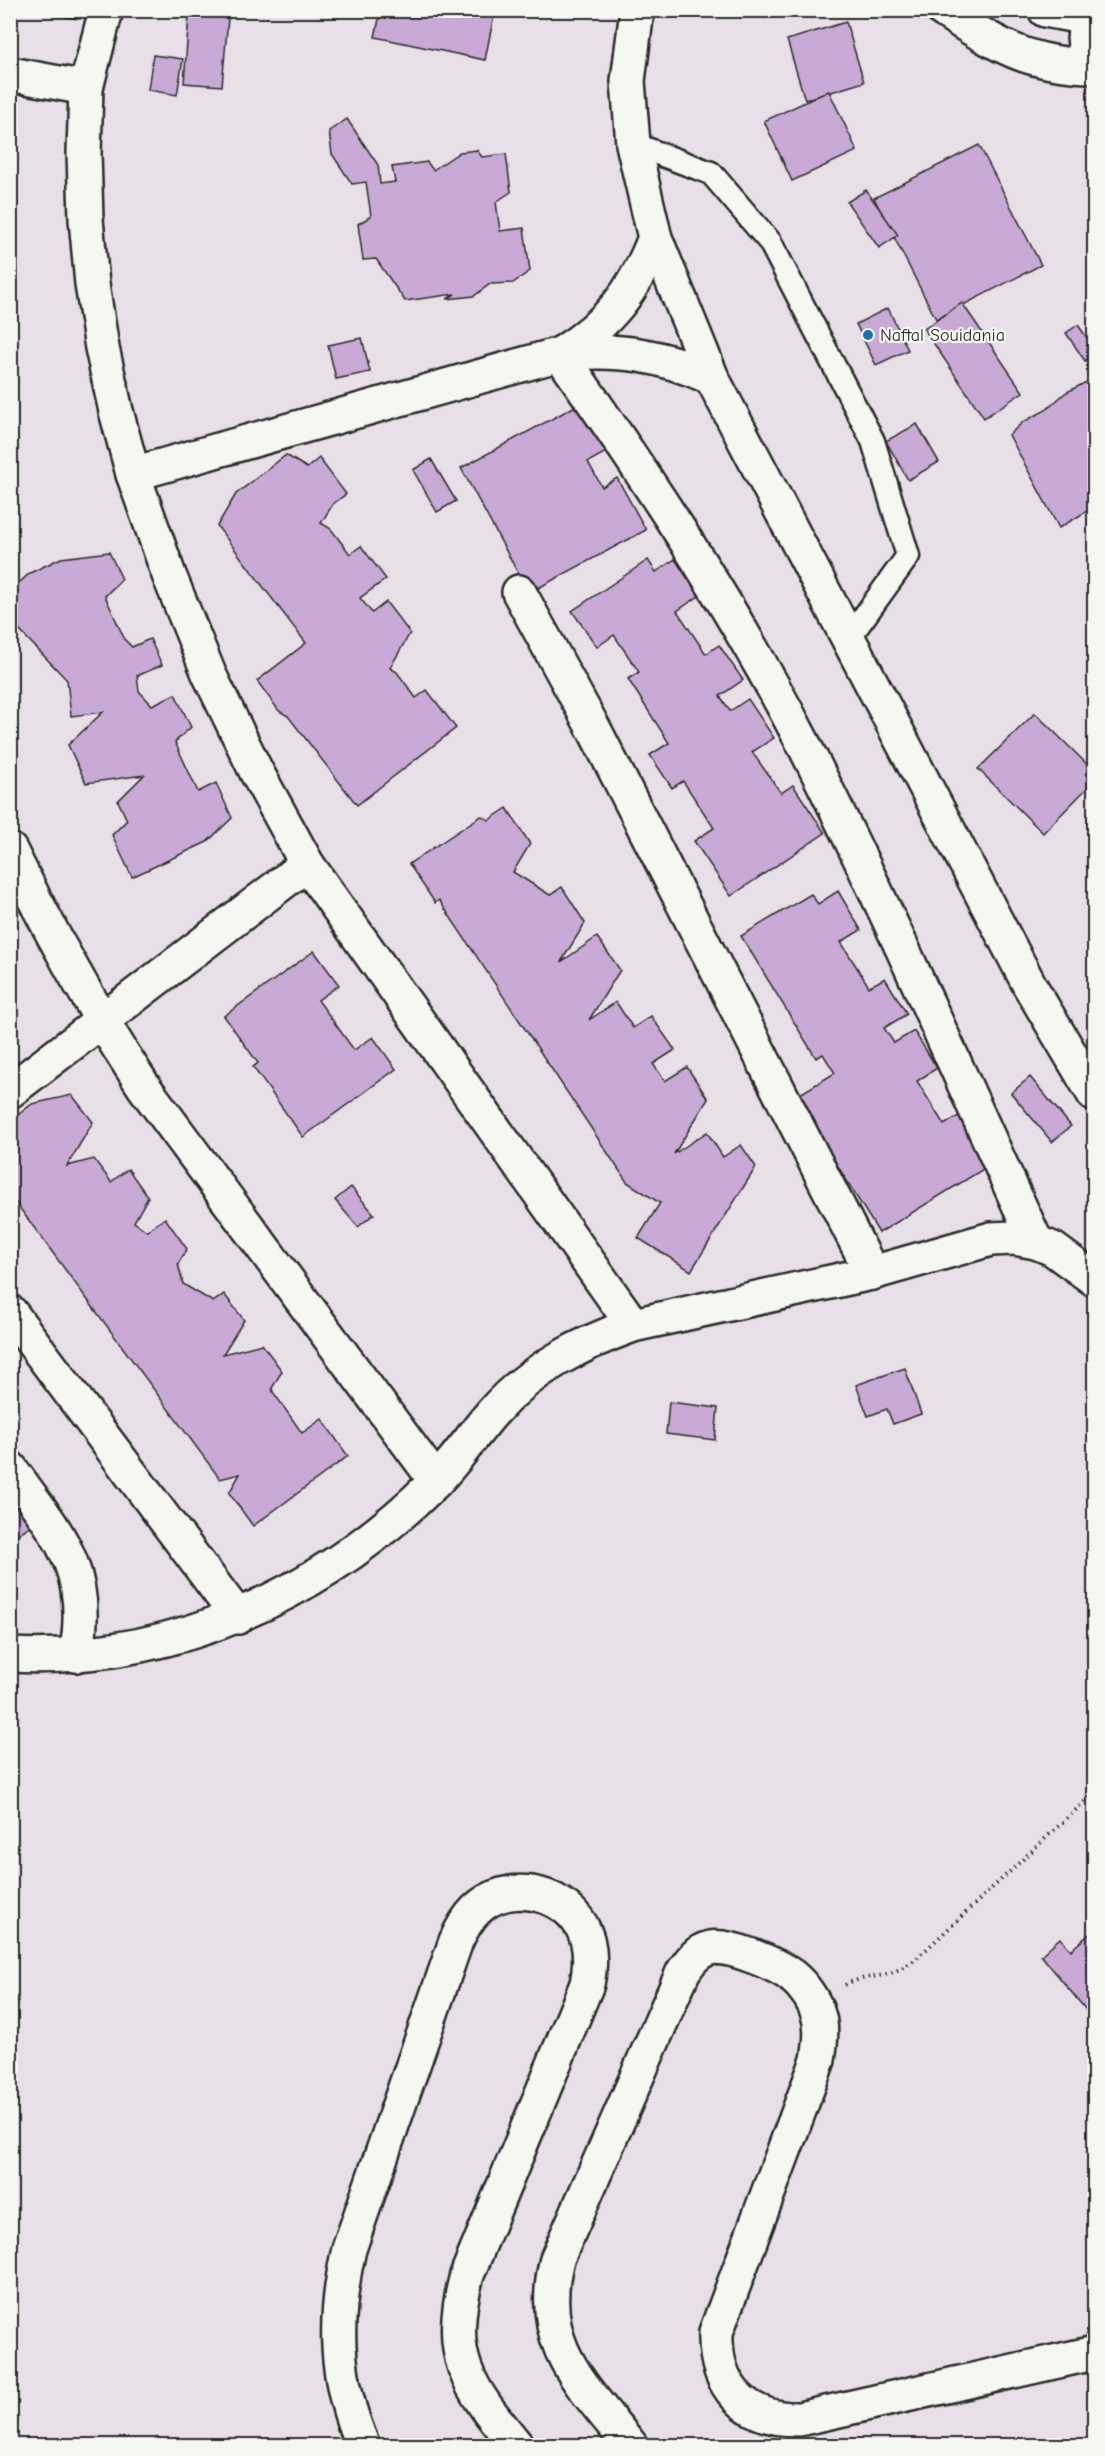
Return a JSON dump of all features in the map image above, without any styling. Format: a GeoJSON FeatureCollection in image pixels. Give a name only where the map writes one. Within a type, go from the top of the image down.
{"type":"FeatureCollection","features":[{"type":"Feature","properties":{"kind":"street"},"geometry":{"type":"LineString","coordinates":[[106,10],[86,88],[84,153],[86,219],[92,284],[102,348],[116,411],[133,474],[169,575],[209,674],[256,771],[307,864],[633,1325]]}},
{"type":"Feature","properties":{"kind":"street"},"geometry":{"type":"LineString","coordinates":[[637,10],[628,81],[633,144],[655,238],[712,378],[1030,986],[1095,1094]]}},
{"type":"Feature","properties":{"kind":"street"},"geometry":{"type":"LineString","coordinates":[[943,10],[999,46],[1022,56],[1045,62],[1094,66],[1084,43],[1084,30],[1091,14],[1045,10]]}},
{"type":"Feature","properties":{"kind":"street"},"geometry":{"type":"LineString","coordinates":[[10,74],[86,88]]}},
{"type":"Feature","properties":{"kind":"street"},"geometry":{"type":"LineString","coordinates":[[560,354],[586,338],[610,317],[629,293],[644,267],[655,238]]}},
{"type":"Feature","properties":{"kind":"street"},"geometry":{"type":"LineString","coordinates":[[133,474],[560,354],[592,351],[653,356],[684,365],[712,378]]}},
{"type":"Feature","properties":{"kind":"street"},"geometry":{"type":"LineString","coordinates":[[560,354],[626,447],[688,542],[746,639],[801,739],[852,841],[1036,1242]]}},
{"type":"Feature","properties":{"kind":"street"},"geometry":{"type":"LineString","coordinates":[[519,592],[595,731],[872,1273]]}},
{"type":"Feature","properties":{"kind":"street"},"geometry":{"type":"LineString","coordinates":[[10,850],[68,966],[101,1022],[144,1087],[436,1480]]}},
{"type":"Feature","properties":{"kind":"street"},"geometry":{"type":"LineString","coordinates":[[10,1091],[307,864]]}},
{"type":"Feature","properties":{"kind":"street"},"geometry":{"type":"LineString","coordinates":[[10,1655],[76,1655],[131,1648],[185,1635],[238,1617],[284,1595],[328,1569],[378,1532],[436,1480],[493,1412],[522,1384],[555,1360],[580,1346],[633,1325],[872,1273],[991,1239],[1014,1238],[1036,1242],[1053,1249],[1095,1279]]}},
{"type":"Feature","properties":{"kind":"street"},"geometry":{"type":"LineString","coordinates":[[10,1312],[238,1617]]}},
{"type":"Feature","properties":{"kind":"street"},"geometry":{"type":"LineString","coordinates":[[10,1468],[62,1541],[72,1562],[82,1608],[81,1631],[76,1655]]}},
{"type":"Feature","properties":{"kind":"street"},"geometry":{"type":"LineString","coordinates":[[363,2445],[344,2390],[339,2355],[337,2319],[341,2284],[349,2249],[464,1923],[477,1908],[494,1898],[513,1892],[533,1893],[552,1899],[569,1910],[581,1926],[589,1944],[591,1964],[587,1984],[467,2275],[460,2302],[458,2329],[462,2356],[469,2379],[480,2400],[517,2445]]}},
{"type":"Feature","properties":{"kind":"street"},"geometry":{"type":"LineString","coordinates":[[631,2445],[569,2368],[558,2344],[550,2301],[551,2280],[557,2259],[690,1961],[699,1953],[711,1948],[723,1947],[773,1965],[793,1977],[808,1994],[818,2014],[821,2037],[818,2060],[716,2332],[715,2350],[719,2367],[726,2383],[736,2396],[749,2407],[765,2415],[782,2419],[800,2419],[1095,2353]]}},
{"type":"Feature","properties":{"kind":"lane"},"geometry":{"type":"LineString","coordinates":[[633,144],[711,173],[770,242],[873,441],[908,556],[848,639]]}},
{"type":"Feature","properties":{"kind":"path"},"geometry":{"type":"LineString","coordinates":[[818,2014],[838,1990],[851,1982],[885,1975],[903,1968],[916,1959],[1095,1793]]}},
{"type":"Feature","properties":{"kind":"building"},"geometry":{"type":"Polygon","coordinates":[[[20,10],[81,10],[80,19],[20,10]]]}},
{"type":"Feature","properties":{"kind":"building"},"geometry":{"type":"Polygon","coordinates":[[[381,10],[495,10],[485,60],[375,37],[381,10]]]}},
{"type":"Feature","properties":{"kind":"building"},"geometry":{"type":"Polygon","coordinates":[[[189,15],[228,18],[222,86],[184,83],[189,15]]]}},
{"type":"Feature","properties":{"kind":"building"},"geometry":{"type":"Polygon","coordinates":[[[846,22],[864,82],[805,100],[787,40],[846,22]]]}},
{"type":"Feature","properties":{"kind":"building"},"geometry":{"type":"Polygon","coordinates":[[[153,55],[183,59],[177,95],[148,90],[153,55]]]}},
{"type":"Feature","properties":{"kind":"building"},"geometry":{"type":"Polygon","coordinates":[[[829,91],[857,151],[792,181],[764,121],[829,91]]]}},
{"type":"Feature","properties":{"kind":"building"},"geometry":{"type":"Polygon","coordinates":[[[347,119],[378,165],[380,184],[395,182],[392,167],[427,162],[433,170],[460,152],[477,150],[482,157],[506,154],[511,192],[496,202],[500,231],[524,228],[530,271],[513,283],[490,284],[474,296],[447,299],[455,294],[405,301],[376,259],[363,260],[358,224],[371,216],[366,182],[352,184],[332,154],[329,131],[347,119]]]}},
{"type":"Feature","properties":{"kind":"building"},"geometry":{"type":"Polygon","coordinates":[[[979,145],[1041,265],[936,319],[874,198],[979,145]]]}},
{"type":"Feature","properties":{"kind":"building"},"geometry":{"type":"Polygon","coordinates":[[[866,190],[898,235],[879,248],[847,202],[866,190]]]}},
{"type":"Feature","properties":{"kind":"building"},"geometry":{"type":"Polygon","coordinates":[[[962,303],[1023,392],[984,418],[924,329],[962,303]]]}},
{"type":"Feature","properties":{"kind":"building"},"geometry":{"type":"Polygon","coordinates":[[[888,308],[908,350],[876,365],[856,324],[888,308]]]}},
{"type":"Feature","properties":{"kind":"building"},"geometry":{"type":"Polygon","coordinates":[[[1078,325],[1094,348],[1094,355],[1085,361],[1066,333],[1078,325]]]}},
{"type":"Feature","properties":{"kind":"building"},"geometry":{"type":"Polygon","coordinates":[[[362,338],[370,372],[336,379],[328,345],[362,338]]]}},
{"type":"Feature","properties":{"kind":"building"},"geometry":{"type":"Polygon","coordinates":[[[1094,378],[1094,507],[1059,528],[1009,435],[1023,422],[1046,410],[1065,393],[1094,378]]]}},
{"type":"Feature","properties":{"kind":"building"},"geometry":{"type":"Polygon","coordinates":[[[581,403],[608,451],[588,462],[602,487],[617,478],[646,530],[529,593],[461,468],[581,403]]]}},
{"type":"Feature","properties":{"kind":"building"},"geometry":{"type":"Polygon","coordinates":[[[917,424],[939,462],[908,480],[886,441],[917,424]]]}},
{"type":"Feature","properties":{"kind":"building"},"geometry":{"type":"Polygon","coordinates":[[[286,455],[307,468],[319,458],[346,494],[333,504],[321,523],[331,529],[350,554],[361,546],[386,579],[360,598],[372,613],[386,602],[410,633],[390,668],[397,672],[416,698],[427,690],[456,728],[357,805],[288,716],[279,711],[257,681],[306,643],[217,526],[236,494],[286,455]]]}},
{"type":"Feature","properties":{"kind":"building"},"geometry":{"type":"Polygon","coordinates":[[[431,459],[456,501],[437,512],[413,470],[431,459]]]}},
{"type":"Feature","properties":{"kind":"building"},"geometry":{"type":"Polygon","coordinates":[[[109,552],[122,579],[105,596],[125,640],[132,647],[150,639],[162,665],[137,676],[139,691],[152,705],[175,694],[191,727],[175,742],[198,792],[216,783],[232,818],[207,842],[132,877],[112,835],[127,820],[118,801],[144,775],[86,783],[68,745],[103,712],[71,716],[67,680],[20,631],[10,611],[10,591],[30,573],[61,558],[109,552]]]}},
{"type":"Feature","properties":{"kind":"building"},"geometry":{"type":"Polygon","coordinates":[[[675,559],[699,596],[677,611],[706,654],[719,645],[743,680],[720,696],[730,711],[748,699],[774,738],[752,752],[781,793],[793,785],[825,833],[731,896],[694,841],[714,828],[683,781],[672,788],[650,755],[669,743],[628,679],[639,672],[614,635],[597,647],[572,611],[648,560],[656,572],[675,559]]]}},
{"type":"Feature","properties":{"kind":"building"},"geometry":{"type":"Polygon","coordinates":[[[1035,713],[1094,771],[1094,781],[1043,833],[978,769],[1035,713]]]}},
{"type":"Feature","properties":{"kind":"building"},"geometry":{"type":"Polygon","coordinates":[[[507,808],[530,844],[513,872],[550,895],[562,887],[585,923],[561,962],[597,937],[620,970],[589,1020],[616,1002],[633,1028],[651,1016],[675,1050],[653,1064],[665,1081],[687,1067],[708,1099],[674,1154],[707,1132],[723,1157],[741,1145],[756,1167],[691,1271],[638,1238],[660,1203],[627,1182],[439,900],[435,903],[409,864],[481,816],[489,820],[507,808]]]}},
{"type":"Feature","properties":{"kind":"building"},"geometry":{"type":"Polygon","coordinates":[[[838,891],[861,930],[841,942],[869,987],[885,978],[907,1014],[884,1028],[894,1043],[914,1031],[937,1068],[917,1081],[944,1125],[960,1115],[990,1165],[879,1233],[795,1097],[835,1073],[823,1054],[816,1058],[741,936],[811,894],[818,904],[838,891]]]}},
{"type":"Feature","properties":{"kind":"building"},"geometry":{"type":"Polygon","coordinates":[[[314,951],[339,985],[318,1000],[354,1050],[373,1037],[396,1069],[303,1137],[253,1067],[258,1063],[224,1016],[314,951]]]}},
{"type":"Feature","properties":{"kind":"building"},"geometry":{"type":"Polygon","coordinates":[[[1030,1077],[1071,1126],[1052,1142],[1011,1093],[1030,1077]]]}},
{"type":"Feature","properties":{"kind":"building"},"geometry":{"type":"Polygon","coordinates":[[[72,1095],[93,1122],[67,1166],[94,1159],[111,1182],[128,1169],[148,1197],[134,1222],[147,1231],[165,1218],[187,1249],[178,1264],[183,1284],[213,1302],[224,1294],[244,1320],[223,1354],[262,1344],[282,1371],[272,1388],[273,1392],[302,1433],[322,1419],[348,1456],[253,1526],[229,1493],[240,1474],[220,1479],[10,1195],[10,1121],[32,1104],[72,1095]]]}},
{"type":"Feature","properties":{"kind":"building"},"geometry":{"type":"Polygon","coordinates":[[[351,1187],[374,1214],[358,1227],[335,1200],[351,1187]]]}},
{"type":"Feature","properties":{"kind":"building"},"geometry":{"type":"Polygon","coordinates":[[[905,1368],[921,1414],[893,1424],[887,1409],[868,1416],[856,1385],[905,1368]]]}},
{"type":"Feature","properties":{"kind":"building"},"geometry":{"type":"Polygon","coordinates":[[[669,1402],[718,1408],[715,1440],[666,1434],[669,1402]]]}},
{"type":"Feature","properties":{"kind":"building"},"geometry":{"type":"Polygon","coordinates":[[[10,1490],[35,1522],[10,1540],[10,1490]]]}},
{"type":"Feature","properties":{"kind":"building"},"geometry":{"type":"Polygon","coordinates":[[[1094,1930],[1094,2003],[1086,2010],[1041,1955],[1060,1938],[1071,1950],[1094,1930]]]}},
{"type":"Feature","properties":{"kind":"place","name":"Naftal Souidania"},"geometry":{"type":"Point","coordinates":[868,335]}}]}
